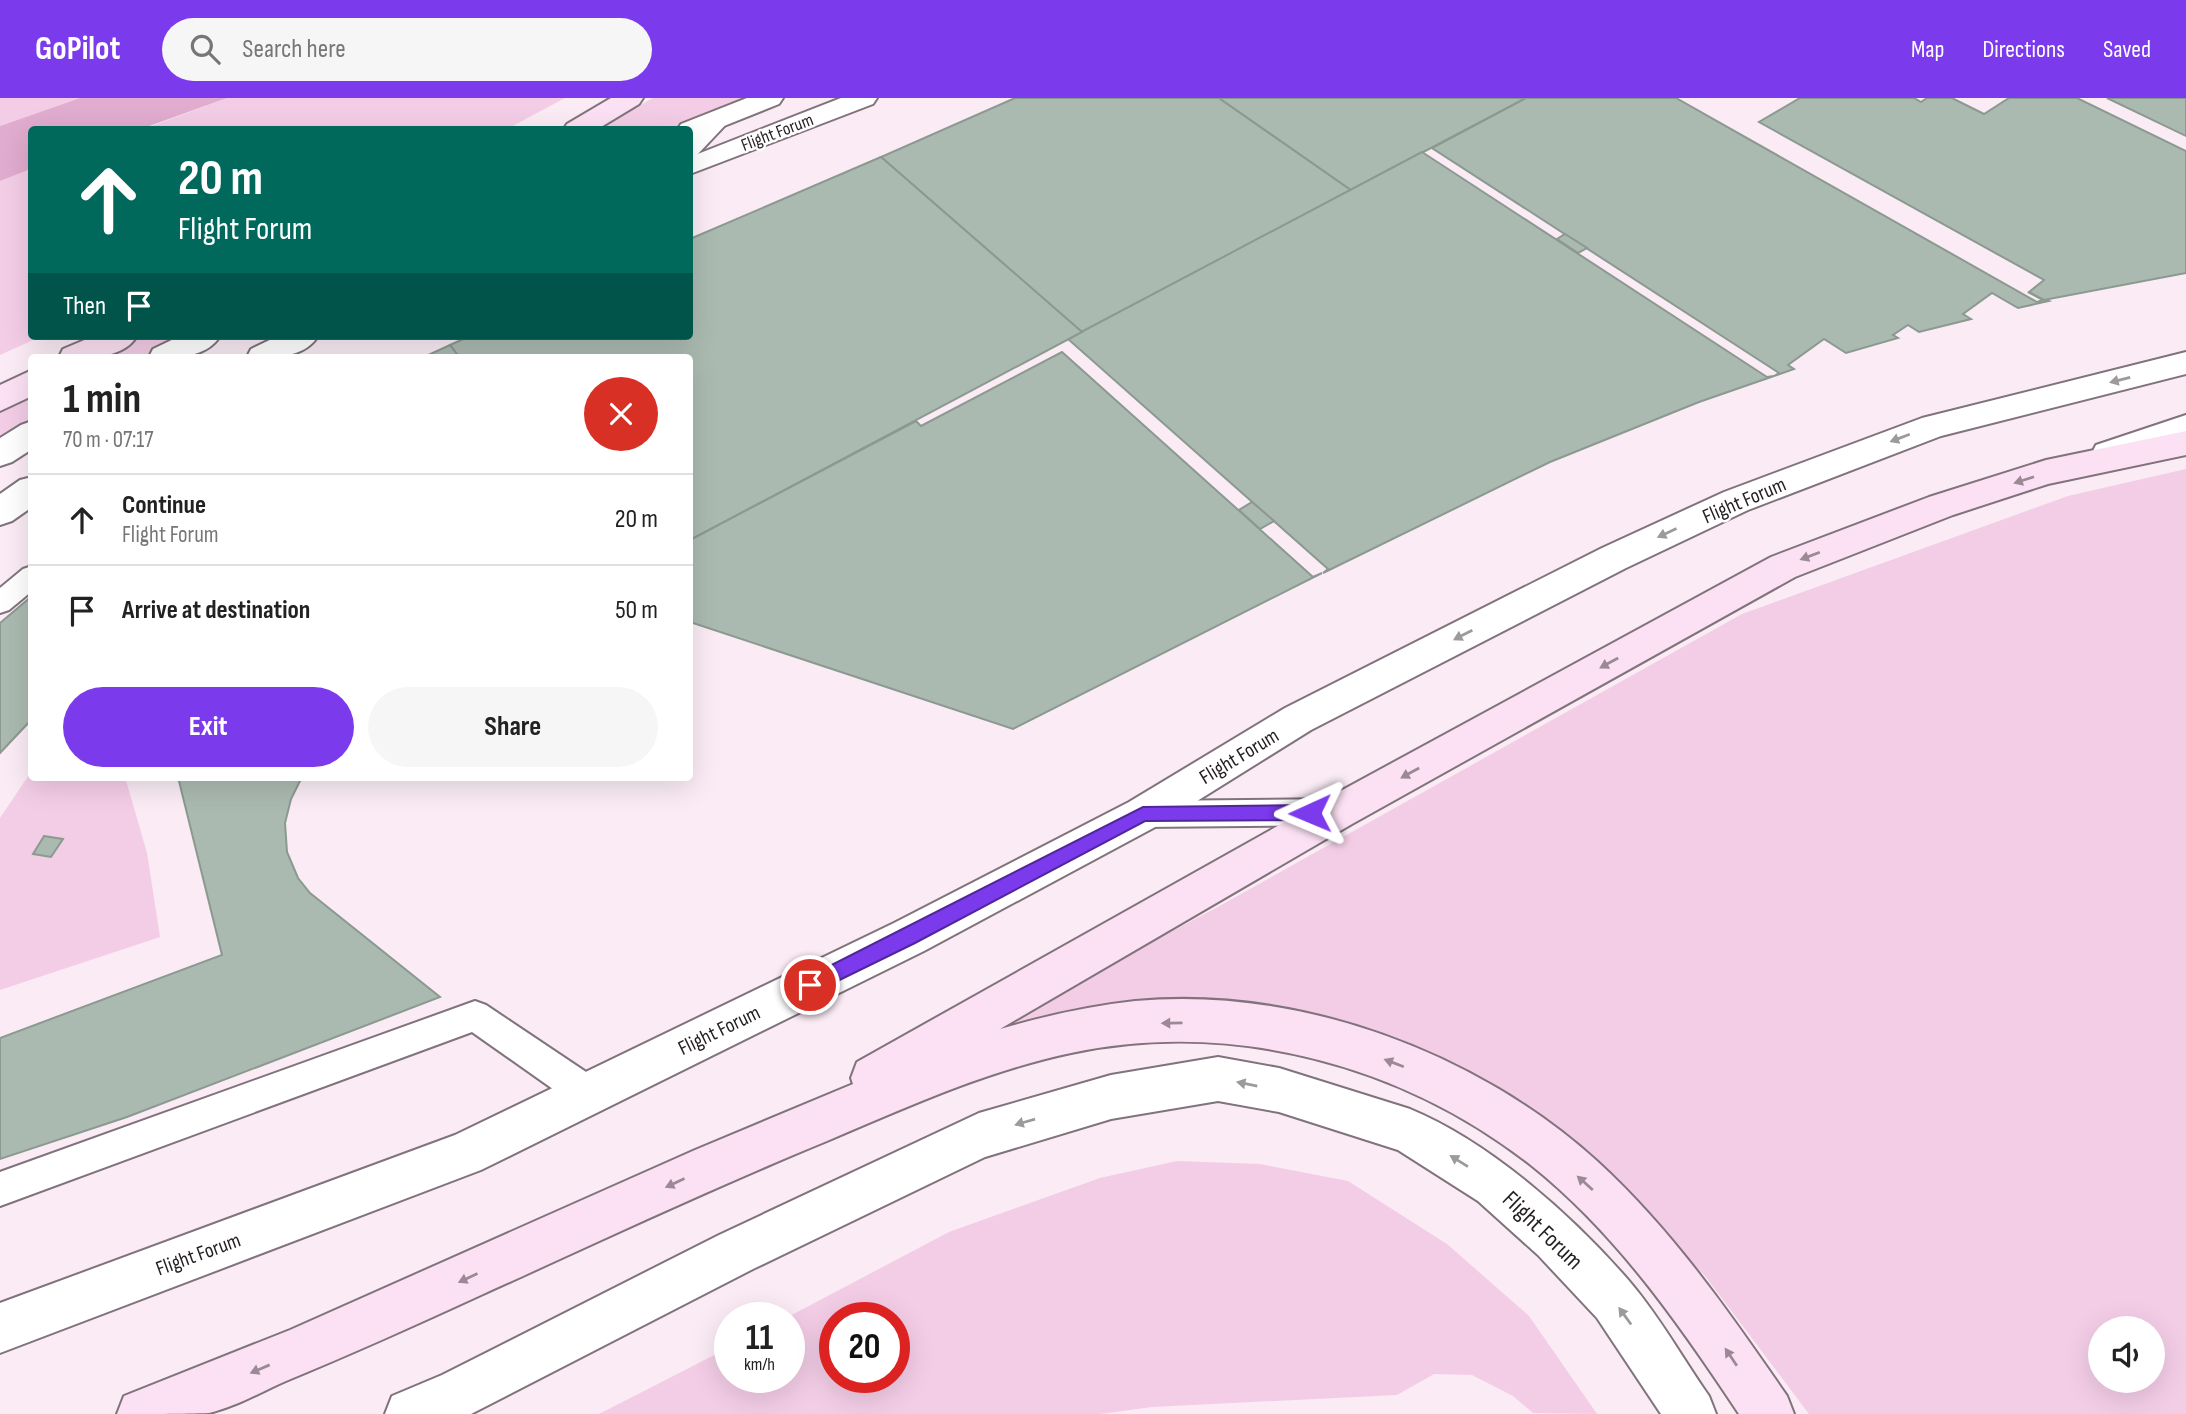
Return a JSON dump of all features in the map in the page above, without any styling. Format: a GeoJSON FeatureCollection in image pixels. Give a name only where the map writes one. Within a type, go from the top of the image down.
{"type":"FeatureCollection","features":[{"type":"Feature","properties":{"kind":"main road"},"geometry":{"type":"LineString","coordinates":[[583,126],[631,98]]}},
{"type":"Feature","properties":{"kind":"main road"},"geometry":{"type":"LineString","coordinates":[[81,354],[113,340]]}},
{"type":"Feature","properties":{"kind":"main road"},"geometry":{"type":"LineString","coordinates":[[0,400],[28,383]]}},
{"type":"Feature","properties":{"kind":"main road"},"geometry":{"type":"LineString","coordinates":[[737,1155],[1338,812],[1783,567],[1941,506],[2066,468],[2186,443]]}},
{"type":"Feature","properties":{"kind":"main road"},"geometry":{"type":"LineString","coordinates":[[142,1414],[246,1375],[392,1312],[737,1155],[963,1063],[1074,1031],[1142,1023],[1240,1023],[1322,1037],[1408,1068],[1464,1094],[1549,1151],[1595,1193],[1645,1245],[1722,1344],[1769,1414]]}},
{"type":"Feature","properties":{"kind":"street","name":"Flight Forum"},"geometry":{"type":"LineString","coordinates":[[693,129],[770,98]]}},
{"type":"Feature","properties":{"kind":"street","name":"Flight Forum"},"geometry":{"type":"LineString","coordinates":[[693,165],[864,98]]}},
{"type":"Feature","properties":{"kind":"street"},"geometry":{"type":"LineString","coordinates":[[170,354],[197,340]]}},
{"type":"Feature","properties":{"kind":"street"},"geometry":{"type":"LineString","coordinates":[[268,354],[295,340]]}},
{"type":"Feature","properties":{"kind":"street","name":"Flight Forum"},"geometry":{"type":"LineString","coordinates":[[0,1328],[465,1154],[909,937],[1143,814],[1298,719],[1602,564],[1736,500],[1933,426],[2186,363]]}},
{"type":"Feature","properties":{"kind":"street"},"geometry":{"type":"LineString","coordinates":[[2066,468],[2186,427]]}},
{"type":"Feature","properties":{"kind":"street"},"geometry":{"type":"LineString","coordinates":[[0,454],[28,435]]}},
{"type":"Feature","properties":{"kind":"street"},"geometry":{"type":"LineString","coordinates":[[0,512],[28,492]]}},
{"type":"Feature","properties":{"kind":"street","name":"Flight Forum"},"geometry":{"type":"LineString","coordinates":[[410,1414],[460,1393],[736,1252],[979,1136],[1111,1097],[1218,1079],[1292,1094],[1399,1127],[1461,1162],[1494,1185],[1555,1238],[1614,1301],[1665,1371],[1691,1414]]}},
{"type":"Feature","properties":{"kind":"lane"},"geometry":{"type":"LineString","coordinates":[[693,148],[724,115]]}},
{"type":"Feature","properties":{"kind":"lane"},"geometry":{"type":"LineString","coordinates":[[0,603],[28,579]]}},
{"type":"Feature","properties":{"kind":"lane"},"geometry":{"type":"LineString","coordinates":[[1143,814],[1338,812]]}},
{"type":"Feature","properties":{"kind":"lane"},"geometry":{"type":"LineString","coordinates":[[0,1189],[475,1016],[589,1094]]}},
{"type":"Feature","properties":{"kind":"shaded area"},"geometry":{"type":"Polygon","coordinates":[[[0,98],[80,98],[0,126],[0,98]]]}},
{"type":"Feature","properties":{"kind":"shaded area"},"geometry":{"type":"Polygon","coordinates":[[[80,98],[227,98],[149,126],[28,126],[28,170],[0,181],[0,126],[80,98]]]}},
{"type":"Feature","properties":{"kind":"shaded area"},"geometry":{"type":"Polygon","coordinates":[[[227,98],[565,98],[513,126],[152,126],[227,98]]]}},
{"type":"Feature","properties":{"kind":"shaded area"},"geometry":{"type":"Polygon","coordinates":[[[653,98],[749,98],[704,115],[686,126],[602,126],[653,98]]]}},
{"type":"Feature","properties":{"kind":"shaded area"},"geometry":{"type":"Polygon","coordinates":[[[28,170],[28,340],[33,340],[0,355],[0,181],[28,170]]]}},
{"type":"Feature","properties":{"kind":"shaded area"},"geometry":{"type":"Polygon","coordinates":[[[134,340],[182,340],[156,354],[104,354],[134,340]]]}},
{"type":"Feature","properties":{"kind":"shaded area"},"geometry":{"type":"Polygon","coordinates":[[[28,394],[28,427],[0,445],[0,411],[28,394]]]}},
{"type":"Feature","properties":{"kind":"shaded area"},"geometry":{"type":"Polygon","coordinates":[[[2186,469],[2186,1414],[1809,1414],[1705,1276],[1560,1130],[1413,1045],[1281,1006],[1117,1015],[976,1035],[1216,908],[1742,614],[2068,496],[2186,469]]]}},
{"type":"Feature","properties":{"kind":"shaded area"},"geometry":{"type":"Polygon","coordinates":[[[28,776],[28,781],[126,781],[147,853],[160,937],[0,990],[0,818],[28,776]]]}},
{"type":"Feature","properties":{"kind":"shaded area"},"geometry":{"type":"Polygon","coordinates":[[[1177,1161],[1260,1164],[1348,1181],[1447,1244],[1529,1316],[1597,1414],[1533,1413],[1513,1396],[1472,1375],[1434,1374],[1397,1395],[1152,1407],[1100,1414],[599,1414],[714,1355],[714,1393],[805,1393],[805,1308],[949,1232],[1100,1178],[1177,1161]]]}},
{"type":"Feature","properties":{"kind":"building"},"geometry":{"type":"Polygon","coordinates":[[[1015,98],[1219,98],[1351,190],[1082,332],[881,157],[1015,98]]]}},
{"type":"Feature","properties":{"kind":"building"},"geometry":{"type":"Polygon","coordinates":[[[1219,98],[1526,98],[1351,190],[1219,98]]]}},
{"type":"Feature","properties":{"kind":"building"},"geometry":{"type":"Polygon","coordinates":[[[1526,98],[1676,98],[2037,302],[2043,300],[2028,292],[2049,301],[2018,308],[1992,293],[1963,314],[1971,319],[1919,332],[1908,325],[1893,335],[1898,338],[1846,353],[1824,339],[1788,365],[1794,369],[1774,376],[1779,373],[1432,148],[1526,98]]]}},
{"type":"Feature","properties":{"kind":"building"},"geometry":{"type":"Polygon","coordinates":[[[1800,98],[1914,98],[1921,102],[1927,98],[1952,98],[1984,114],[2009,98],[2077,98],[2186,151],[2186,273],[2044,300],[2029,292],[2044,280],[1759,122],[1800,98]]]}},
{"type":"Feature","properties":{"kind":"building"},"geometry":{"type":"Polygon","coordinates":[[[2107,98],[2186,98],[2186,136],[2107,98]]]}},
{"type":"Feature","properties":{"kind":"building"},"geometry":{"type":"Polygon","coordinates":[[[1422,152],[1767,377],[1774,376],[1699,402],[1550,462],[1323,573],[1328,569],[1068,339],[1422,152]]]}},
{"type":"Feature","properties":{"kind":"building"},"geometry":{"type":"Polygon","coordinates":[[[881,157],[1082,332],[693,538],[693,354],[457,354],[450,345],[461,340],[693,340],[693,238],[881,157]]]}},
{"type":"Feature","properties":{"kind":"building"},"geometry":{"type":"Polygon","coordinates":[[[1565,234],[1587,248],[1578,253],[1557,239],[1565,234]]]}},
{"type":"Feature","properties":{"kind":"building"},"geometry":{"type":"Polygon","coordinates":[[[450,345],[457,354],[430,354],[450,345]]]}},
{"type":"Feature","properties":{"kind":"building"},"geometry":{"type":"Polygon","coordinates":[[[1062,352],[1313,577],[1322,573],[1013,729],[693,623],[693,538],[916,421],[921,426],[1062,352]]]}},
{"type":"Feature","properties":{"kind":"building"},"geometry":{"type":"Polygon","coordinates":[[[1252,502],[1274,521],[1260,529],[1239,510],[1252,502]]]}},
{"type":"Feature","properties":{"kind":"building"},"geometry":{"type":"Polygon","coordinates":[[[28,599],[28,723],[0,753],[0,623],[28,599]]]}},
{"type":"Feature","properties":{"kind":"building"},"geometry":{"type":"Polygon","coordinates":[[[179,781],[300,781],[291,799],[285,823],[287,852],[298,878],[310,893],[440,997],[127,1117],[0,1159],[0,1038],[222,955],[179,781]]]}},
{"type":"Feature","properties":{"kind":"building"},"geometry":{"type":"Polygon","coordinates":[[[44,836],[63,839],[51,857],[33,854],[44,836]]]}},
{"type":"Feature","properties":{"kind":"route"},"geometry":{"type":"LineString","coordinates":[[810,985],[909,937],[1143,814],[1310,813]]}}]}
